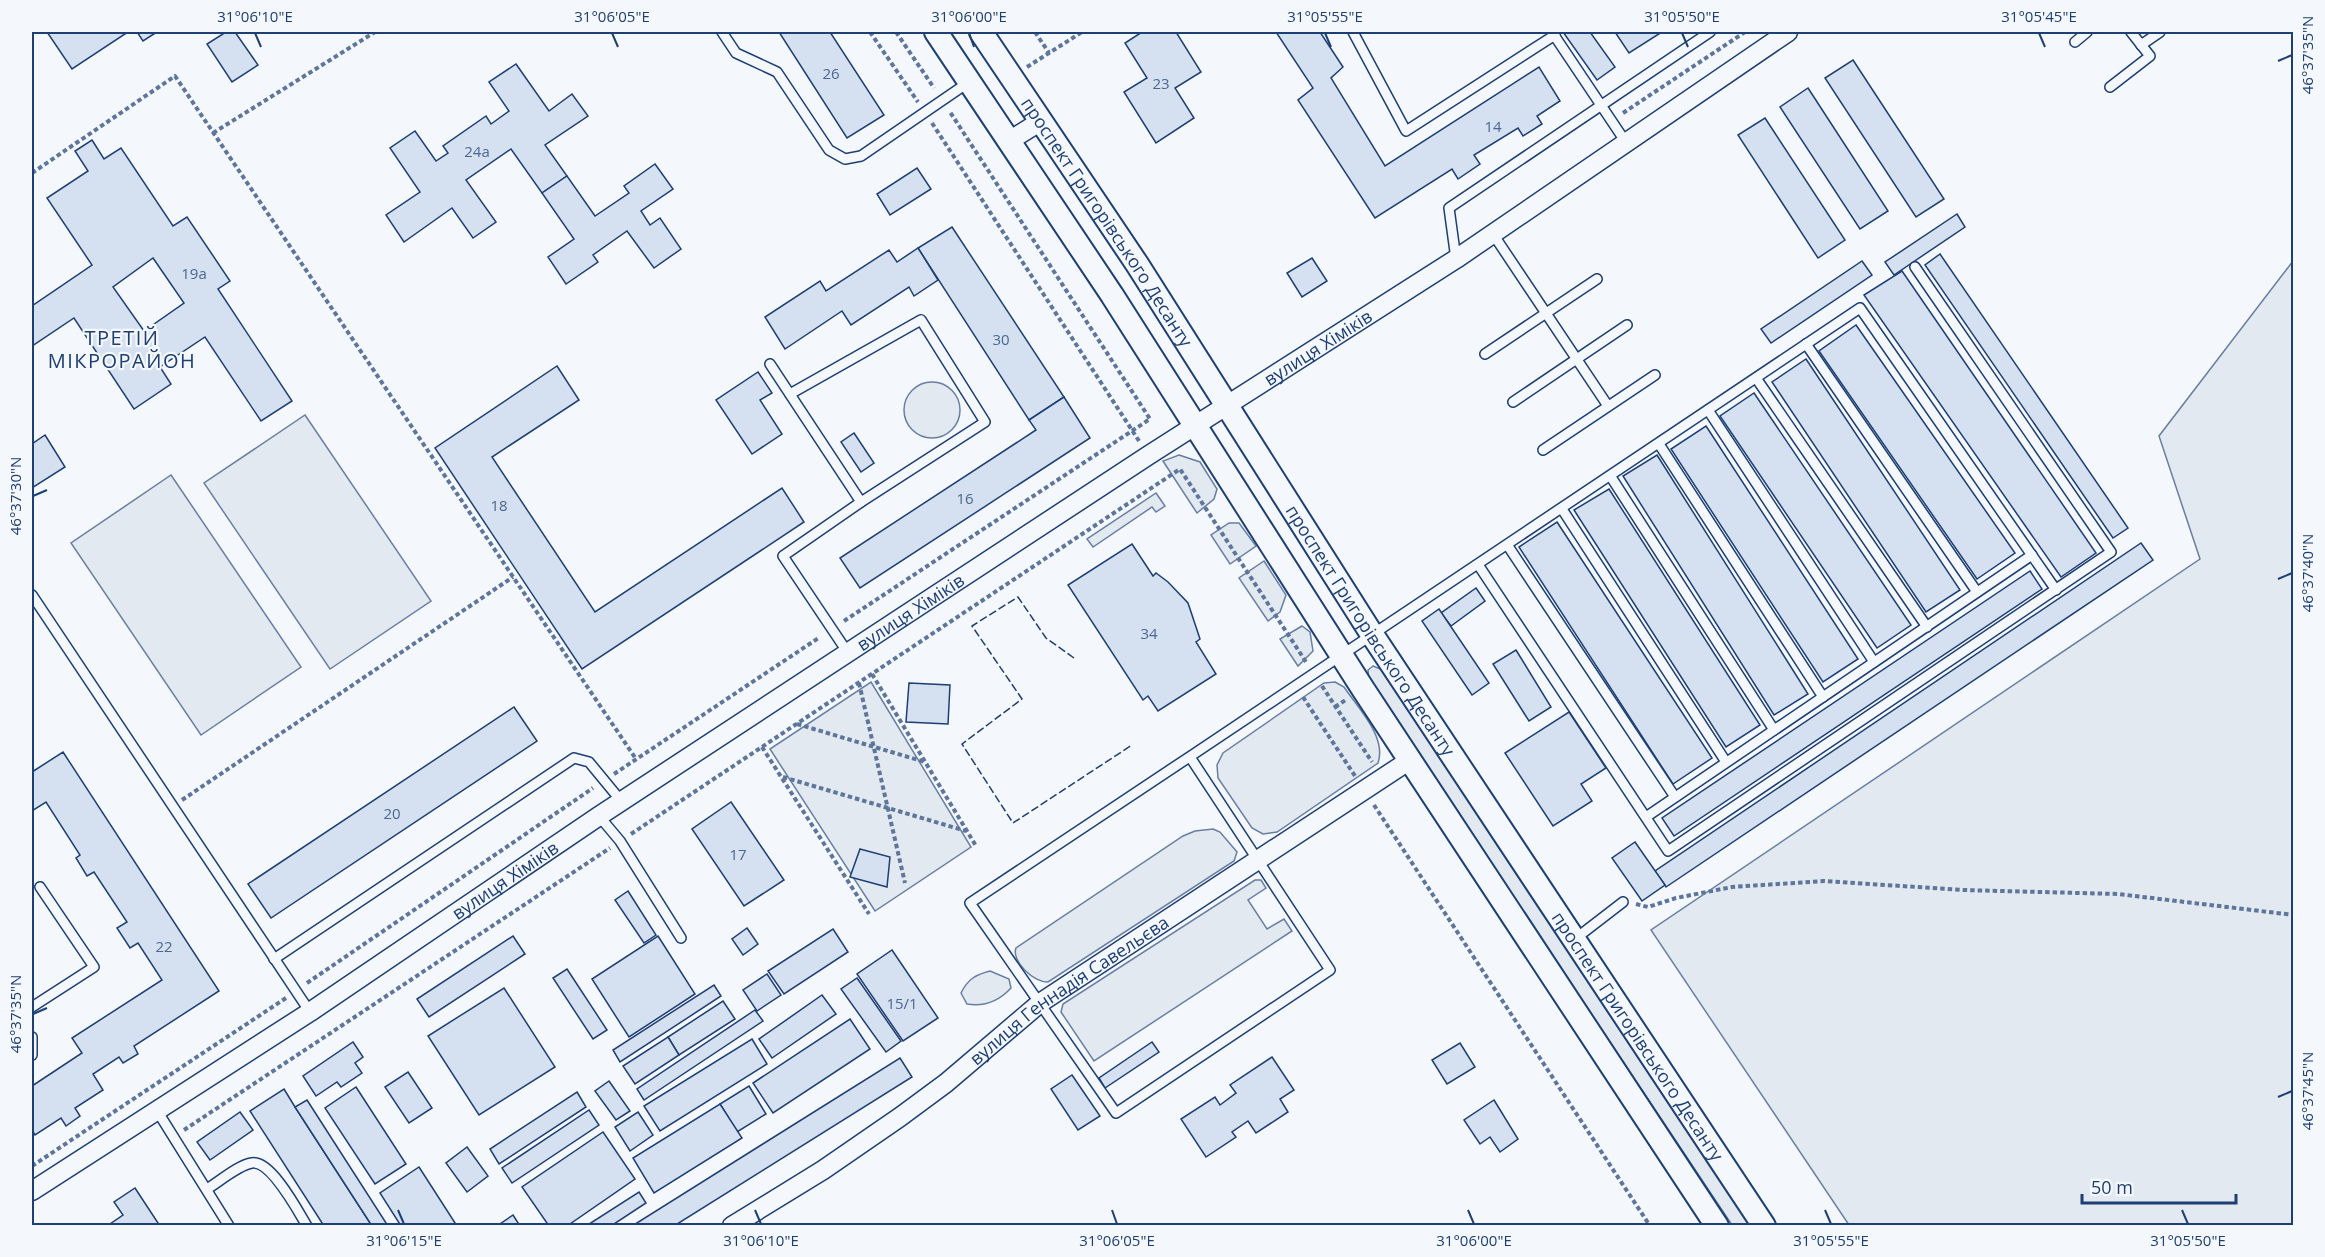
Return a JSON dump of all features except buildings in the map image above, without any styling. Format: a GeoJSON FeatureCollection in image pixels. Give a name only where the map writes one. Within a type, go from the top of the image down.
{"type":"FeatureCollection","features":[{"type":"Feature","properties":{"kind":"street","name":"проспект Григорівського Десанту"},"geometry":{"type":"LineString","coordinates":[[936,32],[1112,295],[1195,428],[1410,760],[1717,1226]]}},
{"type":"Feature","properties":{"kind":"street","name":"проспект Григорівського Десанту"},"geometry":{"type":"LineString","coordinates":[[981,32],[1137,264],[1373,636],[1764,1226]]}},
{"type":"Feature","properties":{"kind":"street","name":"вулиця Хіміків"},"geometry":{"type":"LineString","coordinates":[[32,1191],[156,1109],[310,1012],[599,816],[1149,455],[1195,428],[1456,259],[1625,141],[1788,32]]}},
{"type":"Feature","properties":{"kind":"street"},"geometry":{"type":"LineString","coordinates":[[1010,141],[1041,121]]}},
{"type":"Feature","properties":{"kind":"street","name":"вулиця Геннадія Савельєва"},"geometry":{"type":"LineString","coordinates":[[732,1226],[823,1170],[900,1117],[946,1083],[1040,1003],[1410,760]]}},
{"type":"Feature","properties":{"kind":"lane"},"geometry":{"type":"LineString","coordinates":[[722,32],[736,53],[777,72],[829,150],[845,159],[861,156],[969,82]]}},
{"type":"Feature","properties":{"kind":"lane"},"geometry":{"type":"LineString","coordinates":[[1353,32],[1406,131],[1554,33],[1625,141]]}},
{"type":"Feature","properties":{"kind":"lane"},"geometry":{"type":"LineString","coordinates":[[1456,259],[1449,208],[1710,32]]}},
{"type":"Feature","properties":{"kind":"lane"},"geometry":{"type":"LineString","coordinates":[[2075,42],[2088,32]]}},
{"type":"Feature","properties":{"kind":"lane"},"geometry":{"type":"LineString","coordinates":[[2110,87],[2150,56],[2131,32]]}},
{"type":"Feature","properties":{"kind":"lane"},"geometry":{"type":"LineString","coordinates":[[2141,45],[2160,32]]}},
{"type":"Feature","properties":{"kind":"lane"},"geometry":{"type":"LineString","coordinates":[[1493,234],[1608,406]]}},
{"type":"Feature","properties":{"kind":"lane"},"geometry":{"type":"LineString","coordinates":[[1479,566],[1668,850],[2056,590],[2111,552],[1915,267]]}},
{"type":"Feature","properties":{"kind":"lane"},"geometry":{"type":"LineString","coordinates":[[1485,354],[1597,279]]}},
{"type":"Feature","properties":{"kind":"lane"},"geometry":{"type":"LineString","coordinates":[[1190,757],[1330,970],[1116,1113],[970,903],[1295,686],[1479,566],[1860,308],[2056,590]]}},
{"type":"Feature","properties":{"kind":"lane"},"geometry":{"type":"LineString","coordinates":[[789,394],[921,320],[985,422],[861,502],[783,556],[848,653]]}},
{"type":"Feature","properties":{"kind":"lane"},"geometry":{"type":"LineString","coordinates":[[1513,402],[1627,325]]}},
{"type":"Feature","properties":{"kind":"lane"},"geometry":{"type":"LineString","coordinates":[[1806,344],[1977,592]]}},
{"type":"Feature","properties":{"kind":"lane"},"geometry":{"type":"LineString","coordinates":[[770,364],[861,502]]}},
{"type":"Feature","properties":{"kind":"lane"},"geometry":{"type":"LineString","coordinates":[[1543,450],[1655,375]]}},
{"type":"Feature","properties":{"kind":"lane"},"geometry":{"type":"LineString","coordinates":[[1756,378],[1927,627]]}},
{"type":"Feature","properties":{"kind":"lane"},"geometry":{"type":"LineString","coordinates":[[1708,410],[1874,662]]}},
{"type":"Feature","properties":{"kind":"lane"},"geometry":{"type":"LineString","coordinates":[[1659,444],[1823,697]]}},
{"type":"Feature","properties":{"kind":"lane"},"geometry":{"type":"LineString","coordinates":[[1611,477],[1774,730]]}},
{"type":"Feature","properties":{"kind":"lane"},"geometry":{"type":"LineString","coordinates":[[1563,509],[1726,762]]}},
{"type":"Feature","properties":{"kind":"lane"},"geometry":{"type":"LineString","coordinates":[[1508,546],[1675,797]]}},
{"type":"Feature","properties":{"kind":"lane"},"geometry":{"type":"LineString","coordinates":[[1646,817],[2032,555]]}},
{"type":"Feature","properties":{"kind":"lane"},"geometry":{"type":"LineString","coordinates":[[32,595],[310,1012]]}},
{"type":"Feature","properties":{"kind":"lane"},"geometry":{"type":"LineString","coordinates":[[274,959],[574,758],[589,762],[622,802]]}},
{"type":"Feature","properties":{"kind":"lane"},"geometry":{"type":"LineString","coordinates":[[599,816],[620,842],[681,938]]}},
{"type":"Feature","properties":{"kind":"lane"},"geometry":{"type":"LineString","coordinates":[[32,1007],[94,967],[40,887]]}},
{"type":"Feature","properties":{"kind":"lane"},"geometry":{"type":"LineString","coordinates":[[1575,939],[1623,902]]}},
{"type":"Feature","properties":{"kind":"lane"},"geometry":{"type":"LineString","coordinates":[[32,1037],[32,1055]]}},
{"type":"Feature","properties":{"kind":"lane"},"geometry":{"type":"LineString","coordinates":[[156,1109],[229,1226]]}},
{"type":"Feature","properties":{"kind":"lane"},"geometry":{"type":"LineString","coordinates":[[207,1189],[250,1163],[261,1164],[272,1173],[307,1226]]}},
{"type":"Feature","properties":{"kind":"path"},"geometry":{"type":"LineString","coordinates":[[213,133],[375,32]]}},
{"type":"Feature","properties":{"kind":"path"},"geometry":{"type":"LineString","coordinates":[[870,32],[925,112],[1164,479]]}},
{"type":"Feature","properties":{"kind":"path"},"geometry":{"type":"LineString","coordinates":[[32,1166],[296,991],[636,759],[1150,419],[896,32]]}},
{"type":"Feature","properties":{"kind":"path"},"geometry":{"type":"LineString","coordinates":[[1035,32],[1049,53]]}},
{"type":"Feature","properties":{"kind":"path"},"geometry":{"type":"LineString","coordinates":[[1011,77],[1082,32]]}},
{"type":"Feature","properties":{"kind":"path"},"geometry":{"type":"LineString","coordinates":[[1612,121],[1745,32]]}},
{"type":"Feature","properties":{"kind":"path"},"geometry":{"type":"LineString","coordinates":[[32,173],[175,76],[636,759]]}},
{"type":"Feature","properties":{"kind":"path"},"geometry":{"type":"LineString","coordinates":[[174,1136],[1180,469],[1383,778]]}},
{"type":"Feature","properties":{"kind":"path"},"geometry":{"type":"LineString","coordinates":[[173,806],[513,577]]}},
{"type":"Feature","properties":{"kind":"path"},"geometry":{"type":"LineString","coordinates":[[872,674],[976,846]]}},
{"type":"Feature","properties":{"kind":"path"},"geometry":{"type":"LineString","coordinates":[[859,683],[905,884]]}},
{"type":"Feature","properties":{"kind":"path"},"geometry":{"type":"LineString","coordinates":[[1295,686],[1650,1226]]}},
{"type":"Feature","properties":{"kind":"path"},"geometry":{"type":"LineString","coordinates":[[797,724],[926,763]]}},
{"type":"Feature","properties":{"kind":"path"},"geometry":{"type":"LineString","coordinates":[[762,747],[869,914]]}},
{"type":"Feature","properties":{"kind":"path"},"geometry":{"type":"LineString","coordinates":[[782,777],[967,831]]}},
{"type":"Feature","properties":{"kind":"path"},"geometry":{"type":"LineString","coordinates":[[1623,902],[1648,907],[1676,898],[1732,886],[1824,881],[1963,890],[2118,894],[2294,915]]}},
{"type":"Feature","properties":{"kind":"shaded area"},"geometry":{"type":"Polygon","coordinates":[[[2293,261],[2293,1225],[1849,1225],[1651,930],[2200,559],[2159,436],[2293,261]]]}},
{"type":"Feature","properties":{"kind":"shaded area"},"geometry":{"type":"Polygon","coordinates":[[[926,382],[938,382],[948,386],[956,394],[960,410],[956,426],[948,434],[938,438],[926,438],[916,434],[908,426],[904,416],[904,404],[908,394],[916,386],[926,382]]]}},
{"type":"Feature","properties":{"kind":"shaded area"},"geometry":{"type":"Polygon","coordinates":[[[305,415],[431,601],[330,669],[204,483],[305,415]]]}},
{"type":"Feature","properties":{"kind":"shaded area"},"geometry":{"type":"Polygon","coordinates":[[[1179,455],[1200,462],[1217,489],[1214,499],[1197,513],[1163,461],[1179,455]]]}},
{"type":"Feature","properties":{"kind":"shaded area"},"geometry":{"type":"Polygon","coordinates":[[[171,475],[301,667],[201,735],[71,543],[171,475]]]}},
{"type":"Feature","properties":{"kind":"shaded area"},"geometry":{"type":"Polygon","coordinates":[[[1156,493],[1165,506],[1156,512],[1152,507],[1093,547],[1087,539],[1156,493]]]}},
{"type":"Feature","properties":{"kind":"shaded area"},"geometry":{"type":"Polygon","coordinates":[[[1229,523],[1239,523],[1256,546],[1230,564],[1211,535],[1229,523]]]}},
{"type":"Feature","properties":{"kind":"shaded area"},"geometry":{"type":"Polygon","coordinates":[[[1264,561],[1286,595],[1280,612],[1268,621],[1239,578],[1264,561]]]}},
{"type":"Feature","properties":{"kind":"shaded area"},"geometry":{"type":"Polygon","coordinates":[[[1302,626],[1310,632],[1313,651],[1298,666],[1280,639],[1302,626]]]}},
{"type":"Feature","properties":{"kind":"shaded area"},"geometry":{"type":"Polygon","coordinates":[[[1373,666],[1383,670],[1750,1225],[1732,1225],[1369,681],[1368,670],[1373,666]]]}},
{"type":"Feature","properties":{"kind":"shaded area"},"geometry":{"type":"Polygon","coordinates":[[[871,682],[971,847],[875,911],[770,749],[871,682]]]}},
{"type":"Feature","properties":{"kind":"shaded area"},"geometry":{"type":"Polygon","coordinates":[[[1335,682],[1344,687],[1370,723],[1380,753],[1378,763],[1277,832],[1263,834],[1252,828],[1218,778],[1217,765],[1223,753],[1324,683],[1335,682]]]}},
{"type":"Feature","properties":{"kind":"shaded area"},"geometry":{"type":"Polygon","coordinates":[[[1213,829],[1220,832],[1237,852],[1234,861],[1048,982],[1036,979],[1020,965],[1015,953],[1016,948],[1183,836],[1195,831],[1213,829]]]}},
{"type":"Feature","properties":{"kind":"shaded area"},"geometry":{"type":"Polygon","coordinates":[[[1255,880],[1261,880],[1266,888],[1248,900],[1267,929],[1284,919],[1292,931],[1094,1061],[1061,1012],[1063,1004],[1255,880]]]}},
{"type":"Feature","properties":{"kind":"shaded area"},"geometry":{"type":"Polygon","coordinates":[[[990,971],[1009,979],[1011,988],[991,1002],[980,1005],[967,1004],[961,993],[966,984],[976,976],[990,971]]]}},
{"type":"Feature","properties":{"kind":"fence"},"geometry":{"type":"LineString","coordinates":[[1074,658],[1046,638],[1018,597],[972,626],[1022,699],[962,744],[1013,823],[1132,745]]}},
{"type":"Feature","properties":{"kind":"district","name":"ТРЕТІЙ МІКРОРАЙОН"},"geometry":{"type":"Point","coordinates":[122,348]}}]}
